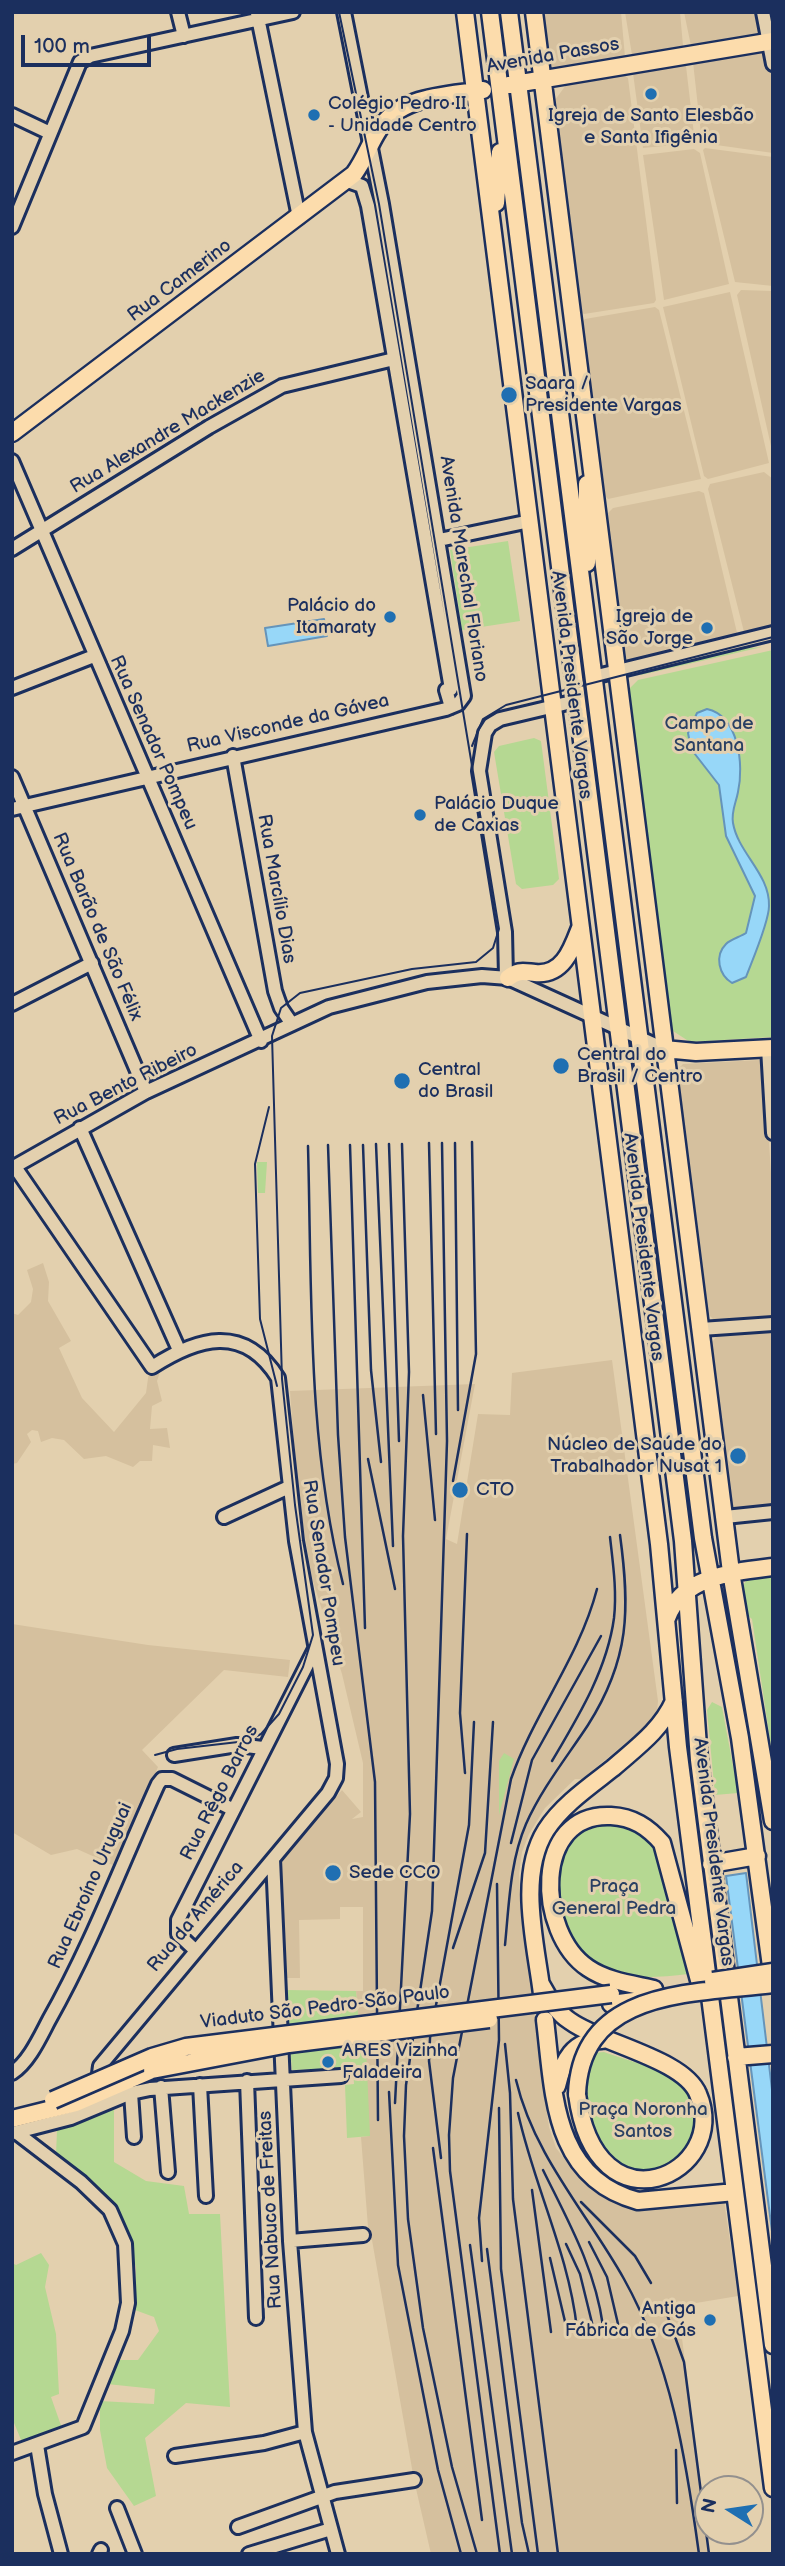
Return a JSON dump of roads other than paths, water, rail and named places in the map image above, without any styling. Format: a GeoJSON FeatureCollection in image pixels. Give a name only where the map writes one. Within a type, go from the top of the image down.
{"type":"FeatureCollection","features":[{"type":"Feature","properties":{"kind":"main road","name":"Avenida Presidente Vargas"},"geometry":{"type":"LineString","coordinates":[[465,12],[593,1014],[715,2039],[773,2488]]}},
{"type":"Feature","properties":{"kind":"main road","name":"Avenida Presidente Vargas"},"geometry":{"type":"LineString","coordinates":[[490,12],[675,1473],[688,1588],[699,1760],[711,1864],[742,2056],[773,2346]]}},
{"type":"Feature","properties":{"kind":"main road","name":"Avenida Presidente Vargas"},"geometry":{"type":"LineString","coordinates":[[509,12],[688,1432],[709,1580],[740,1738],[773,1982]]}},
{"type":"Feature","properties":{"kind":"main road"},"geometry":{"type":"LineString","coordinates":[[534,12],[587,438],[599,509],[617,671],[731,1572],[773,1821]]}},
{"type":"Feature","properties":{"kind":"main road","name":"Avenida Passos"},"geometry":{"type":"LineString","coordinates":[[369,151],[385,122],[410,103],[771,41]]}},
{"type":"Feature","properties":{"kind":"main road"},"geometry":{"type":"LineString","coordinates":[[497,258],[496,197],[503,122]]}},
{"type":"Feature","properties":{"kind":"main road","name":"Rua Camerino"},"geometry":{"type":"LineString","coordinates":[[12,433],[299,217],[345,180],[369,151]]}},
{"type":"Feature","properties":{"kind":"main road"},"geometry":{"type":"LineString","coordinates":[[584,600],[588,557],[587,438]]}},
{"type":"Feature","properties":{"kind":"main road"},"geometry":{"type":"LineString","coordinates":[[507,978],[519,971],[544,973],[559,967],[569,955],[581,925]]}},
{"type":"Feature","properties":{"kind":"main road"},"geometry":{"type":"LineString","coordinates":[[604,1105],[608,1094],[624,1079],[664,1049],[696,1052],[770,1048]]}},
{"type":"Feature","properties":{"kind":"main road"},"geometry":{"type":"LineString","coordinates":[[675,1473],[688,1432]]}},
{"type":"Feature","properties":{"kind":"main road"},"geometry":{"type":"LineString","coordinates":[[666,1621],[675,1601],[688,1588],[731,1572],[773,1567]]}},
{"type":"Feature","properties":{"kind":"main road"},"geometry":{"type":"LineString","coordinates":[[736,1604],[733,1620],[741,1685],[740,1738]]}},
{"type":"Feature","properties":{"kind":"main road"},"geometry":{"type":"LineString","coordinates":[[674,1701],[667,1716],[649,1738],[558,1814],[545,1831],[536,1852],[531,1894],[542,1990],[558,2011],[603,2040],[676,2070],[688,2079],[698,2092],[704,2115],[702,2136],[691,2157],[676,2171],[655,2179],[640,2179],[621,2174],[607,2166],[594,2153],[586,2134],[577,2094],[581,2059],[596,2034],[652,1994],[773,1972]]}},
{"type":"Feature","properties":{"kind":"main road"},"geometry":{"type":"LineString","coordinates":[[652,1994],[590,1970],[573,1955],[562,1940],[551,1908],[550,1887],[560,1842],[573,1827],[586,1818],[601,1815],[635,1821],[652,1831],[668,1856],[715,2039]]}},
{"type":"Feature","properties":{"kind":"main road"},"geometry":{"type":"LineString","coordinates":[[711,1864],[757,1857]]}},
{"type":"Feature","properties":{"kind":"main road"},"geometry":{"type":"LineString","coordinates":[[611,1999],[773,1982]]}},
{"type":"Feature","properties":{"kind":"main road","name":"Viaduto São Pedro-São Paulo"},"geometry":{"type":"LineString","coordinates":[[98,2092],[152,2070],[289,2044],[611,1999]]}},
{"type":"Feature","properties":{"kind":"main road","name":"Viaduto São Pedro-São Paulo"},"geometry":{"type":"LineString","coordinates":[[12,2108],[53,2100],[152,2057],[186,2047],[611,1999]]}},
{"type":"Feature","properties":{"kind":"main road"},"geometry":{"type":"LineString","coordinates":[[545,2020],[556,2102],[569,2149],[591,2178],[622,2197],[650,2201],[735,2192]]}},
{"type":"Feature","properties":{"kind":"main road"},"geometry":{"type":"LineString","coordinates":[[556,2102],[560,2072],[572,2049],[588,2040],[603,2040]]}},
{"type":"Feature","properties":{"kind":"main road"},"geometry":{"type":"LineString","coordinates":[[742,2056],[771,2055]]}},
{"type":"Feature","properties":{"kind":"main road"},"geometry":{"type":"LineString","coordinates":[[14,2128],[98,2092]]}},
{"type":"Feature","properties":{"kind":"street"},"geometry":{"type":"LineString","coordinates":[[178,12],[184,36]]}},
{"type":"Feature","properties":{"kind":"street"},"geometry":{"type":"LineString","coordinates":[[12,228],[80,62],[90,56],[184,36],[258,16],[293,12]]}},
{"type":"Feature","properties":{"kind":"street","name":"Avenida Marechal Floriano"},"geometry":{"type":"LineString","coordinates":[[344,12],[465,688],[462,701],[451,707],[436,597],[365,193],[362,186],[345,180]]}},
{"type":"Feature","properties":{"kind":"street"},"geometry":{"type":"LineString","coordinates":[[763,12],[771,41],[773,64]]}},
{"type":"Feature","properties":{"kind":"street"},"geometry":{"type":"LineString","coordinates":[[258,16],[299,217]]}},
{"type":"Feature","properties":{"kind":"street"},"geometry":{"type":"LineString","coordinates":[[12,115],[50,133]]}},
{"type":"Feature","properties":{"kind":"street","name":"Rua Alexandre Mackenzie"},"geometry":{"type":"LineString","coordinates":[[12,549],[209,427],[282,386],[394,359]]}},
{"type":"Feature","properties":{"kind":"street","name":"Rua Senador Pompeu"},"geometry":{"type":"LineString","coordinates":[[12,461],[261,1041]]}},
{"type":"Feature","properties":{"kind":"street"},"geometry":{"type":"LineString","coordinates":[[439,540],[530,521]]}},
{"type":"Feature","properties":{"kind":"street"},"geometry":{"type":"LineString","coordinates":[[593,677],[773,633]]}},
{"type":"Feature","properties":{"kind":"street"},"geometry":{"type":"LineString","coordinates":[[12,688],[94,656]]}},
{"type":"Feature","properties":{"kind":"street"},"geometry":{"type":"LineString","coordinates":[[576,701],[496,721],[488,727],[483,738],[479,775],[505,932],[507,978],[618,1025],[664,1049]]}},
{"type":"Feature","properties":{"kind":"street","name":"Rua Visconde da Gávea"},"geometry":{"type":"LineString","coordinates":[[19,807],[451,707]]}},
{"type":"Feature","properties":{"kind":"street","name":"Rua Marcílio Dias"},"geometry":{"type":"LineString","coordinates":[[233,756],[275,991],[278,1004],[292,1024]]}},
{"type":"Feature","properties":{"kind":"street","name":"Rua Barão de São Félix"},"geometry":{"type":"LineString","coordinates":[[12,777],[19,807],[92,964],[146,1092]]}},
{"type":"Feature","properties":{"kind":"street"},"geometry":{"type":"LineString","coordinates":[[12,1004],[92,964]]}},
{"type":"Feature","properties":{"kind":"street","name":"Rua Bento Ribeiro"},"geometry":{"type":"LineString","coordinates":[[14,1168],[146,1092],[339,1003],[427,982],[482,976],[507,978]]}},
{"type":"Feature","properties":{"kind":"street"},"geometry":{"type":"LineString","coordinates":[[770,1048],[773,1133]]}},
{"type":"Feature","properties":{"kind":"street"},"geometry":{"type":"LineString","coordinates":[[14,1168],[152,1367],[180,1350],[80,1128]]}},
{"type":"Feature","properties":{"kind":"street"},"geometry":{"type":"LineString","coordinates":[[701,1329],[773,1324]]}},
{"type":"Feature","properties":{"kind":"street","name":"Rua Senador Pompeu"},"geometry":{"type":"LineString","coordinates":[[180,1350],[192,1344],[222,1341],[243,1343],[263,1360],[278,1380],[289,1487],[337,1773]]}},
{"type":"Feature","properties":{"kind":"street"},"geometry":{"type":"LineString","coordinates":[[225,1517],[289,1487]]}},
{"type":"Feature","properties":{"kind":"street"},"geometry":{"type":"LineString","coordinates":[[724,1517],[773,1512]]}},
{"type":"Feature","properties":{"kind":"street","name":"Rua Rêgo Barros"},"geometry":{"type":"LineString","coordinates":[[195,1950],[178,1934],[176,1925],[232,1809],[315,1649]]}},
{"type":"Feature","properties":{"kind":"street"},"geometry":{"type":"LineString","coordinates":[[174,1755],[237,1745],[263,1748]]}},
{"type":"Feature","properties":{"kind":"street","name":"Rua da América"},"geometry":{"type":"LineString","coordinates":[[98,2092],[96,2079],[100,2066],[273,1860],[332,1787],[337,1773]]}},
{"type":"Feature","properties":{"kind":"street","name":"Rua Ebroíno Uruguai"},"geometry":{"type":"LineString","coordinates":[[12,2073],[26,2058],[60,2001],[162,1779],[172,1779],[232,1809]]}},
{"type":"Feature","properties":{"kind":"street","name":"Rua Nabuco de Freitas"},"geometry":{"type":"LineString","coordinates":[[273,1860],[290,2241],[305,2432],[338,2554]]}},
{"type":"Feature","properties":{"kind":"street"},"geometry":{"type":"LineString","coordinates":[[14,2128],[82,2114],[131,2093],[161,2087],[341,2076]]}},
{"type":"Feature","properties":{"kind":"street"},"geometry":{"type":"LineString","coordinates":[[247,2081],[256,2318]]}},
{"type":"Feature","properties":{"kind":"street"},"geometry":{"type":"LineString","coordinates":[[200,2085],[206,2196]]}},
{"type":"Feature","properties":{"kind":"street"},"geometry":{"type":"LineString","coordinates":[[161,2087],[168,2172]]}},
{"type":"Feature","properties":{"kind":"street"},"geometry":{"type":"LineString","coordinates":[[131,2093],[134,2137]]}},
{"type":"Feature","properties":{"kind":"street"},"geometry":{"type":"LineString","coordinates":[[12,2453],[83,2427],[122,2331],[130,2288],[125,2244],[110,2210],[14,2128]]}},
{"type":"Feature","properties":{"kind":"street"},"geometry":{"type":"LineString","coordinates":[[290,2241],[363,2235]]}},
{"type":"Feature","properties":{"kind":"street"},"geometry":{"type":"LineString","coordinates":[[175,2456],[264,2443],[305,2432]]}},
{"type":"Feature","properties":{"kind":"street"},"geometry":{"type":"LineString","coordinates":[[37,2445],[47,2503],[61,2554]]}},
{"type":"Feature","properties":{"kind":"street"},"geometry":{"type":"LineString","coordinates":[[238,2527],[321,2497],[414,2480]]}},
{"type":"Feature","properties":{"kind":"street"},"geometry":{"type":"LineString","coordinates":[[117,2508],[135,2554]]}},
{"type":"Feature","properties":{"kind":"street"},"geometry":{"type":"LineString","coordinates":[[249,2554],[331,2529]]}},
{"type":"Feature","properties":{"kind":"water"},"geometry":{"type":"Polygon","coordinates":[[[324,619],[327,636],[268,646],[265,628],[324,619]]]}},
{"type":"Feature","properties":{"kind":"water"},"geometry":{"type":"Polygon","coordinates":[[[707,709],[718,713],[726,721],[737,743],[740,781],[733,823],[736,834],[768,894],[768,913],[746,977],[732,983],[721,970],[720,954],[728,942],[746,933],[755,896],[726,836],[719,785],[691,749],[688,733],[697,713],[707,709]]]}},
{"type":"Feature","properties":{"kind":"water"},"geometry":{"type":"Polygon","coordinates":[[[746,1873],[773,2098],[773,2239],[726,1876],[746,1873]]]}},
{"type":"Feature","properties":{"kind":"tram line"},"geometry":{"type":"LineString","coordinates":[[155,1755],[177,1749],[247,1741],[261,1734],[279,1714],[303,1667],[313,1635],[295,1505],[282,1379],[272,1036],[281,1008],[300,993],[412,969],[476,962],[493,948],[499,929],[379,204],[339,12]]}},
{"type":"Feature","properties":{"kind":"tram line"},"geometry":{"type":"LineString","coordinates":[[472,746],[483,719],[506,705],[773,637]]}},
{"type":"Feature","properties":{"kind":"tram line"},"geometry":{"type":"LineString","coordinates":[[269,1107],[255,1164],[260,1319],[277,1386]]}},
{"type":"Feature","properties":{"kind":"railway"},"geometry":{"type":"LineString","coordinates":[[453,1481],[476,1354],[472,1142]]}},
{"type":"Feature","properties":{"kind":"railway"},"geometry":{"type":"LineString","coordinates":[[429,1143],[436,1434]]}},
{"type":"Feature","properties":{"kind":"railway"},"geometry":{"type":"LineString","coordinates":[[442,1143],[447,1441],[432,1911],[406,2085],[404,2136],[408,2219],[423,2328],[452,2467],[477,2554]]}},
{"type":"Feature","properties":{"kind":"railway"},"geometry":{"type":"LineString","coordinates":[[455,1143],[458,1410]]}},
{"type":"Feature","properties":{"kind":"railway"},"geometry":{"type":"LineString","coordinates":[[376,1144],[393,1546]]}},
{"type":"Feature","properties":{"kind":"railway"},"geometry":{"type":"LineString","coordinates":[[389,1144],[399,1441]]}},
{"type":"Feature","properties":{"kind":"railway"},"geometry":{"type":"LineString","coordinates":[[395,2103],[410,1814],[403,1536],[409,1372],[402,1144]]}},
{"type":"Feature","properties":{"kind":"railway"},"geometry":{"type":"LineString","coordinates":[[328,1145],[338,1435],[345,1537],[375,1782],[378,2120]]}},
{"type":"Feature","properties":{"kind":"railway"},"geometry":{"type":"LineString","coordinates":[[350,1145],[365,1628]]}},
{"type":"Feature","properties":{"kind":"railway"},"geometry":{"type":"LineString","coordinates":[[363,1145],[371,1370],[381,1462]]}},
{"type":"Feature","properties":{"kind":"railway"},"geometry":{"type":"LineString","coordinates":[[308,1146],[311,1311],[317,1422],[331,1530],[343,1584]]}},
{"type":"Feature","properties":{"kind":"railway"},"geometry":{"type":"LineString","coordinates":[[423,1395],[435,1520]]}},
{"type":"Feature","properties":{"kind":"railway"},"geometry":{"type":"LineString","coordinates":[[368,1459],[395,1589]]}},
{"type":"Feature","properties":{"kind":"railway"},"geometry":{"type":"LineString","coordinates":[[465,1773],[460,1713],[467,1534]]}},
{"type":"Feature","properties":{"kind":"railway"},"geometry":{"type":"LineString","coordinates":[[505,1945],[513,1868],[526,1824],[547,1785],[602,1701],[619,1655],[625,1610],[620,1535]]}},
{"type":"Feature","properties":{"kind":"railway"},"geometry":{"type":"LineString","coordinates":[[552,1761],[590,1693],[610,1637],[615,1598],[610,1537]]}},
{"type":"Feature","properties":{"kind":"railway"},"geometry":{"type":"LineString","coordinates":[[500,2554],[450,2171],[449,2135],[453,2078],[511,1779],[579,1639],[597,1589]]}},
{"type":"Feature","properties":{"kind":"railway"},"geometry":{"type":"LineString","coordinates":[[511,1843],[532,1760],[601,1636]]}},
{"type":"Feature","properties":{"kind":"railway"},"geometry":{"type":"LineString","coordinates":[[441,2158],[429,2061],[430,2038],[469,1825],[474,1722]]}},
{"type":"Feature","properties":{"kind":"railway"},"geometry":{"type":"LineString","coordinates":[[453,1948],[485,1853],[493,1722]]}},
{"type":"Feature","properties":{"kind":"railway"},"geometry":{"type":"LineString","coordinates":[[482,2261],[479,2218],[499,2040],[497,1884]]}},
{"type":"Feature","properties":{"kind":"railway"},"geometry":{"type":"LineString","coordinates":[[505,2044],[510,2093],[513,2199],[558,2554]]}},
{"type":"Feature","properties":{"kind":"railway"},"geometry":{"type":"LineString","coordinates":[[516,2080],[524,2108],[548,2159],[624,2279],[654,2344],[682,2447],[699,2554]]}},
{"type":"Feature","properties":{"kind":"railway"},"geometry":{"type":"LineString","coordinates":[[389,2092],[398,2265],[438,2470],[461,2554]]}},
{"type":"Feature","properties":{"kind":"railway"},"geometry":{"type":"LineString","coordinates":[[499,2108],[501,2269],[538,2554]]}},
{"type":"Feature","properties":{"kind":"railway"},"geometry":{"type":"LineString","coordinates":[[518,2113],[567,2274],[577,2329]]}},
{"type":"Feature","properties":{"kind":"railway"},"geometry":{"type":"LineString","coordinates":[[433,2148],[482,2520]]}},
{"type":"Feature","properties":{"kind":"railway"},"geometry":{"type":"LineString","coordinates":[[543,2170],[587,2265],[603,2326]]}},
{"type":"Feature","properties":{"kind":"railway"},"geometry":{"type":"LineString","coordinates":[[532,2190],[551,2332]]}},
{"type":"Feature","properties":{"kind":"railway"},"geometry":{"type":"LineString","coordinates":[[581,2202],[635,2256],[651,2283]]}},
{"type":"Feature","properties":{"kind":"railway"},"geometry":{"type":"LineString","coordinates":[[589,2242],[607,2277],[618,2324]]}},
{"type":"Feature","properties":{"kind":"railway"},"geometry":{"type":"LineString","coordinates":[[566,2244],[580,2274],[593,2327]]}},
{"type":"Feature","properties":{"kind":"railway"},"geometry":{"type":"LineString","coordinates":[[470,2245],[512,2554]]}},
{"type":"Feature","properties":{"kind":"railway"},"geometry":{"type":"LineString","coordinates":[[487,2249],[522,2523],[529,2554]]}},
{"type":"Feature","properties":{"kind":"railway"},"geometry":{"type":"LineString","coordinates":[[550,2258],[567,2330]]}},
{"type":"Feature","properties":{"kind":"railway"},"geometry":{"type":"LineString","coordinates":[[664,2306],[684,2362],[709,2554]]}},
{"type":"Feature","properties":{"kind":"railway"},"geometry":{"type":"LineString","coordinates":[[676,2450],[677,2503]]}},
{"type":"Feature","properties":{"kind":"place","name":"Igreja de Santo Elesbão e Santa Ifigênia"},"geometry":{"type":"Point","coordinates":[651,94]}},
{"type":"Feature","properties":{"kind":"place","name":"Colégio Pedro II - Unidade Centro"},"geometry":{"type":"Point","coordinates":[314,115]}},
{"type":"Feature","properties":{"kind":"place","name":"Saara / Presidente Vargas"},"geometry":{"type":"Point","coordinates":[509,395]}},
{"type":"Feature","properties":{"kind":"place","name":"Palácio do Itamaraty"},"geometry":{"type":"Point","coordinates":[390,617]}},
{"type":"Feature","properties":{"kind":"place","name":"Igreja de São Jorge"},"geometry":{"type":"Point","coordinates":[707,628]}},
{"type":"Feature","properties":{"kind":"place","name":"Palácio Duque de Caxias"},"geometry":{"type":"Point","coordinates":[420,815]}},
{"type":"Feature","properties":{"kind":"place","name":"Central do Brasil / Centro"},"geometry":{"type":"Point","coordinates":[561,1066]}},
{"type":"Feature","properties":{"kind":"place","name":"Central do Brasil"},"geometry":{"type":"Point","coordinates":[402,1081]}},
{"type":"Feature","properties":{"kind":"place","name":"Núcleo de Saúde do Trabalhador Nusat 1"},"geometry":{"type":"Point","coordinates":[738,1456]}},
{"type":"Feature","properties":{"kind":"place","name":"CTO"},"geometry":{"type":"Point","coordinates":[460,1490]}},
{"type":"Feature","properties":{"kind":"place","name":"Sede CCO"},"geometry":{"type":"Point","coordinates":[333,1873]}},
{"type":"Feature","properties":{"kind":"place","name":"ARES Vizinha Faladeira"},"geometry":{"type":"Point","coordinates":[328,2062]}},
{"type":"Feature","properties":{"kind":"place","name":"Antiga Fábrica de Gás"},"geometry":{"type":"Point","coordinates":[710,2320]}},
{"type":"Feature","properties":{"kind":"park label","name":"Campo de Santana"},"geometry":{"type":"Point","coordinates":[709,735]}},
{"type":"Feature","properties":{"kind":"park label","name":"Praça General Pedra"},"geometry":{"type":"Point","coordinates":[614,1898]}},
{"type":"Feature","properties":{"kind":"park label","name":"Praça Noronha Santos"},"geometry":{"type":"Point","coordinates":[643,2121]}}]}
